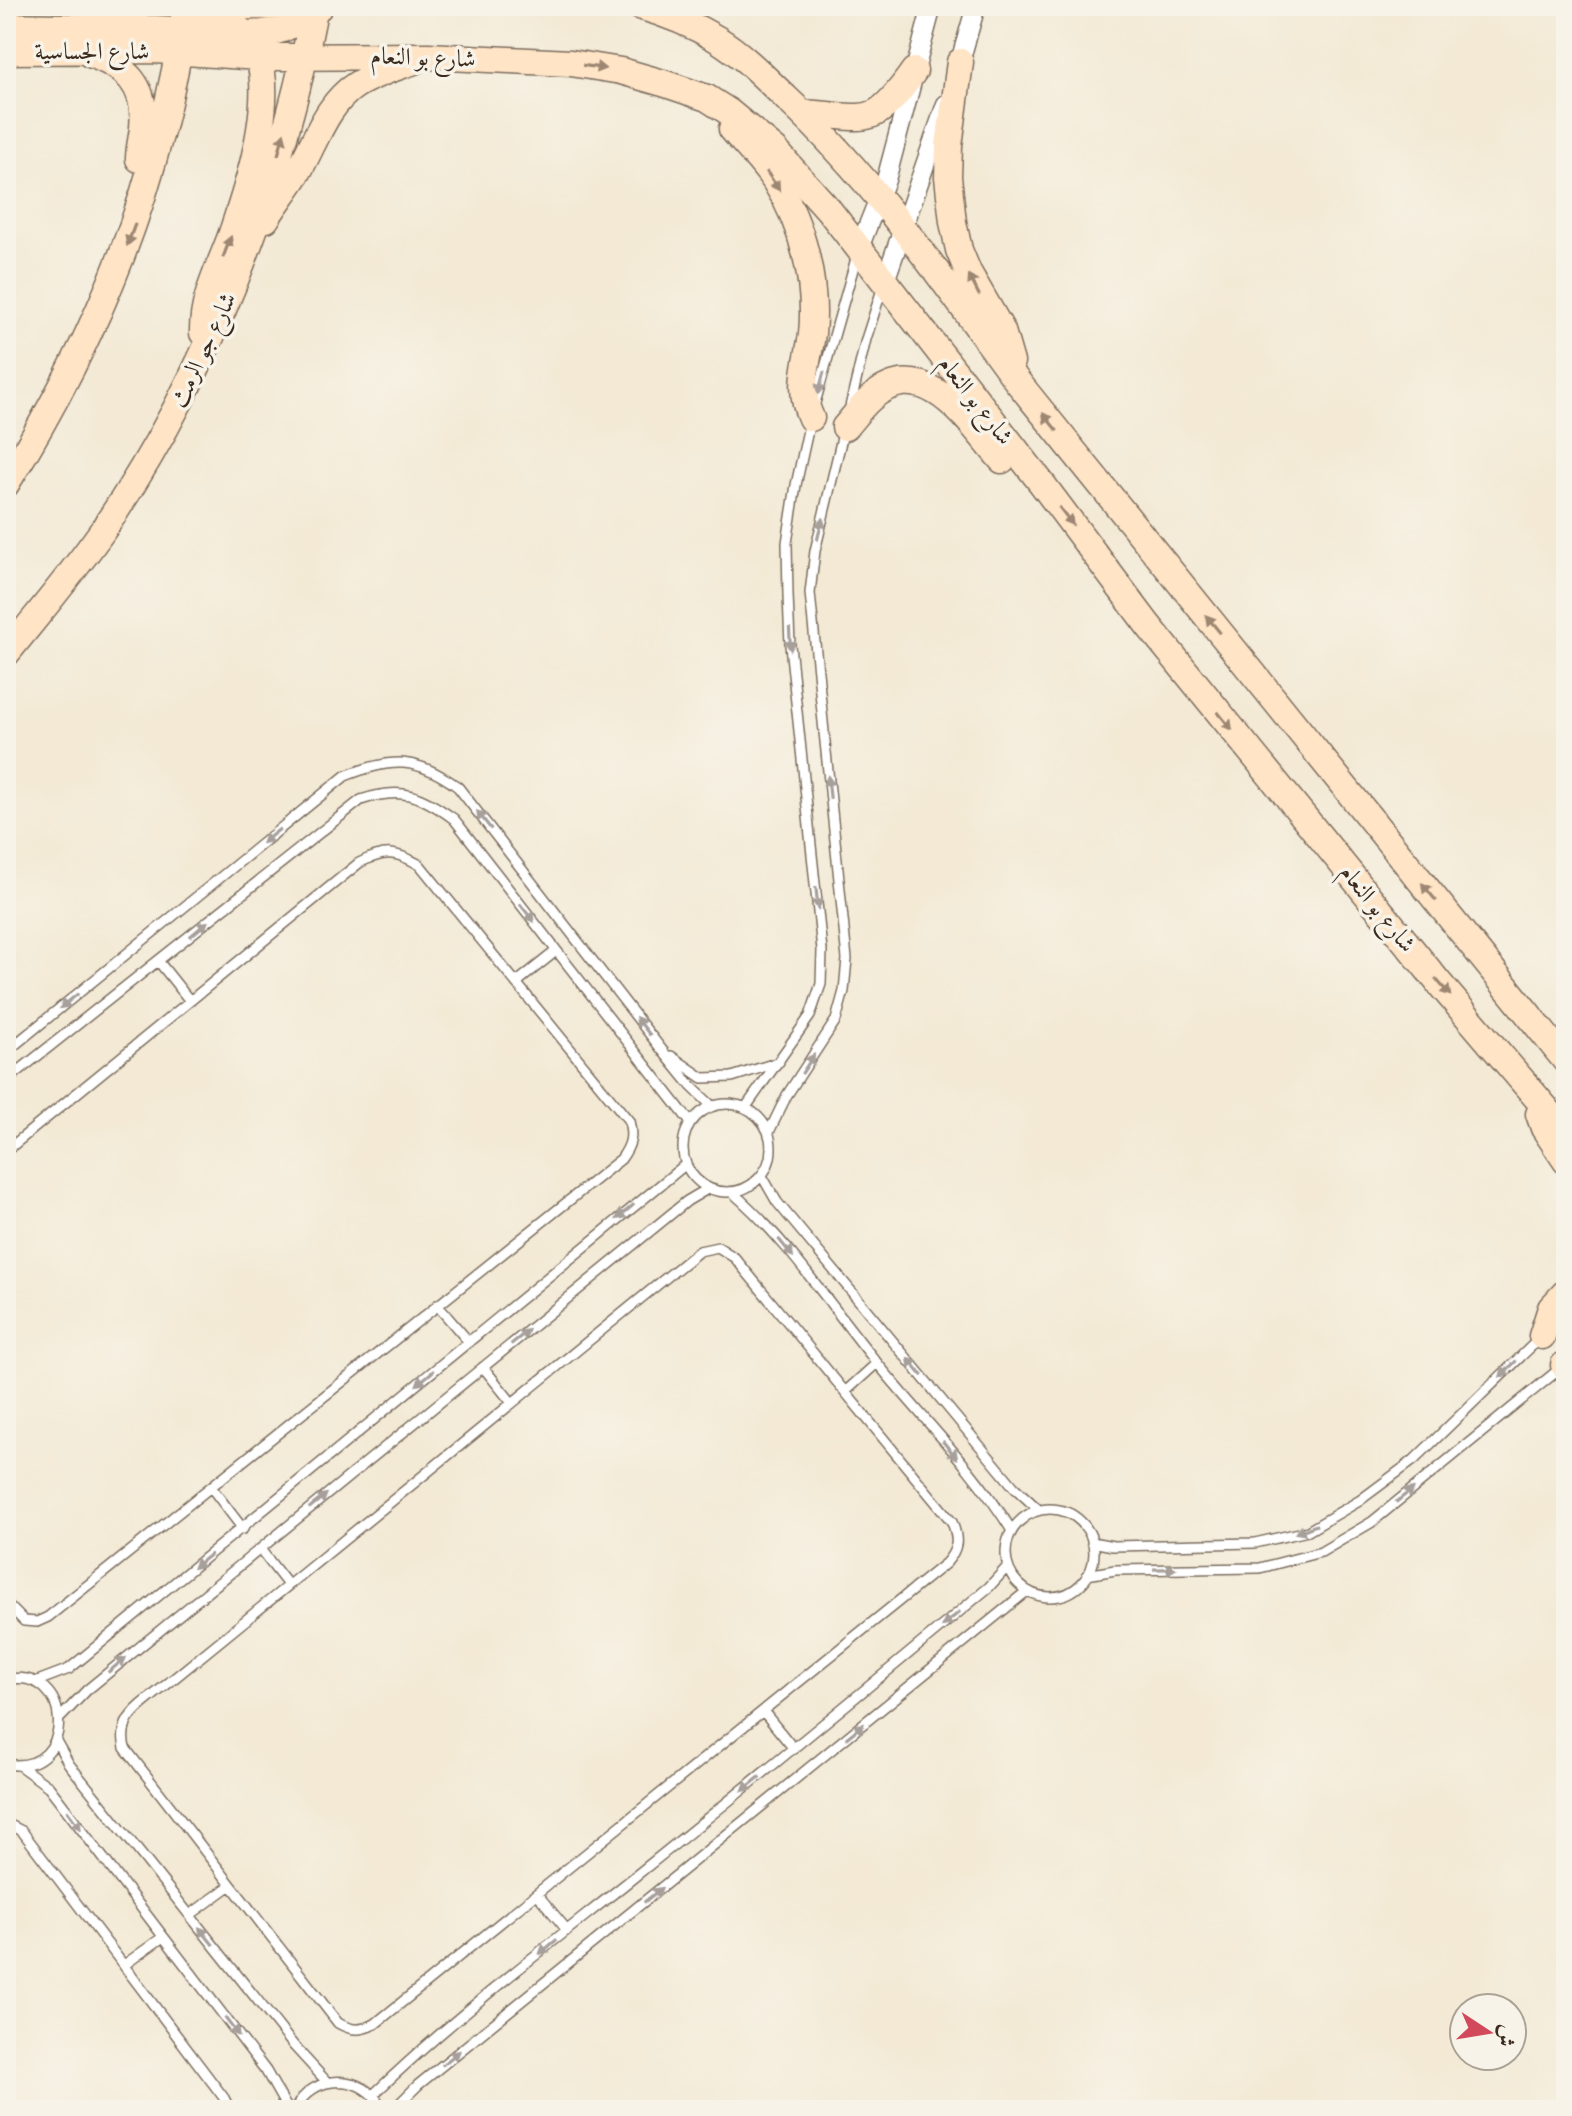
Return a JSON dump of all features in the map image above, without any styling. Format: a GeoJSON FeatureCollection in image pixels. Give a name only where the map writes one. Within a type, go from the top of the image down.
{"type":"FeatureCollection","features":[{"type":"Feature","properties":{"kind":"street"},"geometry":{"type":"LineString","coordinates":[[195,6],[245,34],[259,57],[264,77],[262,125],[232,232],[204,313],[202,330],[206,348]]}},
{"type":"Feature","properties":{"kind":"street"},"geometry":{"type":"LineString","coordinates":[[241,6],[320,7]]}},
{"type":"Feature","properties":{"kind":"street"},"geometry":{"type":"LineString","coordinates":[[252,6],[274,31],[304,57]]}},
{"type":"Feature","properties":{"kind":"street","name":"شارع بو النعام"},"geometry":{"type":"LineString","coordinates":[[639,6],[673,15],[718,40],[749,63],[849,162],[1017,381],[1566,1061]]}},
{"type":"Feature","properties":{"kind":"street"},"geometry":{"type":"LineString","coordinates":[[859,248],[894,152],[932,6]]}},
{"type":"Feature","properties":{"kind":"street"},"geometry":{"type":"LineString","coordinates":[[885,281],[960,62],[976,6]]}},
{"type":"Feature","properties":{"kind":"street"},"geometry":{"type":"LineString","coordinates":[[6,26],[182,29],[245,34],[274,31],[295,23],[320,7]]}},
{"type":"Feature","properties":{"kind":"street","name":"شارع جو الرمث"},"geometry":{"type":"LineString","coordinates":[[6,654],[103,530],[175,411],[206,348],[246,253],[278,157],[320,7]]}},
{"type":"Feature","properties":{"kind":"street"},"geometry":{"type":"LineString","coordinates":[[6,484],[77,362],[115,276],[151,173],[182,29]]}},
{"type":"Feature","properties":{"kind":"street","name":"شارع بو النعام"},"geometry":{"type":"LineString","coordinates":[[182,29],[259,57],[428,56],[571,63],[621,71],[707,98],[775,150],[885,281],[1167,649],[1439,983],[1566,1132]]}},
{"type":"Feature","properties":{"kind":"street","name":"شارع الجساسية"},"geometry":{"type":"LineString","coordinates":[[6,51],[79,50],[182,29]]}},
{"type":"Feature","properties":{"kind":"street"},"geometry":{"type":"LineString","coordinates":[[79,50],[114,63],[137,85],[144,125],[138,156],[141,203]]}},
{"type":"Feature","properties":{"kind":"street"},"geometry":{"type":"LineString","coordinates":[[246,253],[297,173],[327,117],[344,95],[376,75],[428,56]]}},
{"type":"Feature","properties":{"kind":"street"},"geometry":{"type":"LineString","coordinates":[[960,62],[949,146],[948,177],[953,222],[959,250],[1002,331],[1017,381]]}},
{"type":"Feature","properties":{"kind":"street"},"geometry":{"type":"LineString","coordinates":[[802,113],[863,118],[877,114],[894,100],[914,71]]}},
{"type":"Feature","properties":{"kind":"street"},"geometry":{"type":"LineString","coordinates":[[707,98],[775,181],[795,220],[810,279],[812,334],[803,391],[811,418]]}},
{"type":"Feature","properties":{"kind":"street"},"geometry":{"type":"LineString","coordinates":[[845,427],[882,390],[893,386],[921,385],[945,396],[958,408],[1012,470],[1040,481]]}},
{"type":"Feature","properties":{"kind":"street"},"geometry":{"type":"LineString","coordinates":[[1534,1091],[1544,1128],[1566,1161]]}},
{"type":"Feature","properties":{"kind":"street"},"geometry":{"type":"LineString","coordinates":[[1548,1332],[1551,1308],[1566,1292]]}},
{"type":"Feature","properties":{"kind":"lane"},"geometry":{"type":"LineString","coordinates":[[746,1107],[810,1016],[821,984],[822,950],[790,645],[787,543],[811,418],[859,248]]}},
{"type":"Feature","properties":{"kind":"lane"},"geometry":{"type":"LineString","coordinates":[[769,1132],[787,1095],[836,1020],[845,981],[847,959],[810,593],[815,551],[866,339],[885,281]]}},
{"type":"Feature","properties":{"kind":"lane"},"geometry":{"type":"LineString","coordinates":[[6,1052],[345,776],[374,764],[410,762],[436,771],[458,787],[662,1050],[712,1106]]}},
{"type":"Feature","properties":{"kind":"lane"},"geometry":{"type":"LineString","coordinates":[[6,1081],[361,800],[383,792],[406,793],[430,801],[454,819],[691,1123]]}},
{"type":"Feature","properties":{"kind":"lane"},"geometry":{"type":"LineString","coordinates":[[6,1151],[359,863],[390,853],[420,865],[629,1121],[632,1132],[631,1145],[621,1159],[48,1617],[37,1622],[24,1621],[6,1603]]}},
{"type":"Feature","properties":{"kind":"lane"},"geometry":{"type":"LineString","coordinates":[[516,983],[556,951]]}},
{"type":"Feature","properties":{"kind":"lane"},"geometry":{"type":"LineString","coordinates":[[159,962],[190,1001]]}},
{"type":"Feature","properties":{"kind":"lane"},"geometry":{"type":"LineString","coordinates":[[662,1050],[703,1078],[732,1077],[779,1062]]}},
{"type":"Feature","properties":{"kind":"lane"},"geometry":{"type":"LineString","coordinates":[[723,1103],[746,1107],[756,1113],[769,1132],[771,1155],[762,1176],[753,1184],[732,1192],[709,1188],[699,1182],[686,1164],[684,1140],[691,1123],[712,1106],[723,1103]]}},
{"type":"Feature","properties":{"kind":"lane"},"geometry":{"type":"LineString","coordinates":[[35,1682],[69,1669],[686,1164]]}},
{"type":"Feature","properties":{"kind":"lane"},"geometry":{"type":"LineString","coordinates":[[762,1176],[777,1202],[1014,1487],[1039,1510]]}},
{"type":"Feature","properties":{"kind":"lane"},"geometry":{"type":"LineString","coordinates":[[60,1718],[87,1690],[687,1201],[709,1188]]}},
{"type":"Feature","properties":{"kind":"lane"},"geometry":{"type":"LineString","coordinates":[[732,1192],[761,1217],[877,1363],[996,1504],[1012,1531]]}},
{"type":"Feature","properties":{"kind":"lane"},"geometry":{"type":"LineString","coordinates":[[718,1247],[735,1258],[952,1522],[957,1535],[957,1550],[946,1563],[375,2024],[362,2030],[350,2030],[338,2023],[125,1748],[122,1737],[124,1723],[133,1711],[512,1403],[699,1251],[718,1247]]}},
{"type":"Feature","properties":{"kind":"lane"},"geometry":{"type":"LineString","coordinates":[[437,1305],[469,1342]]}},
{"type":"Feature","properties":{"kind":"lane"},"geometry":{"type":"LineString","coordinates":[[1092,1542],[1113,1546],[1255,1543],[1308,1531],[1359,1501],[1414,1460],[1548,1332]]}},
{"type":"Feature","properties":{"kind":"lane"},"geometry":{"type":"LineString","coordinates":[[845,1392],[877,1363]]}},
{"type":"Feature","properties":{"kind":"lane"},"geometry":{"type":"LineString","coordinates":[[1087,1575],[1115,1570],[1260,1568],[1321,1552],[1372,1522],[1565,1364]]}},
{"type":"Feature","properties":{"kind":"lane"},"geometry":{"type":"LineString","coordinates":[[483,1367],[512,1403]]}},
{"type":"Feature","properties":{"kind":"lane"},"geometry":{"type":"LineString","coordinates":[[211,1487],[243,1529]]}},
{"type":"Feature","properties":{"kind":"lane"},"geometry":{"type":"LineString","coordinates":[[1051,1509],[1073,1515],[1088,1532],[1092,1542],[1094,1553],[1087,1575],[1080,1584],[1061,1596],[1049,1597],[1027,1591],[1008,1566],[1006,1553],[1012,1531],[1019,1522],[1039,1510],[1051,1509]]}},
{"type":"Feature","properties":{"kind":"lane"},"geometry":{"type":"LineString","coordinates":[[260,1549],[288,1585]]}},
{"type":"Feature","properties":{"kind":"lane"},"geometry":{"type":"LineString","coordinates":[[373,2095],[401,2068],[567,1930],[794,1749],[989,1587],[1008,1566]]}},
{"type":"Feature","properties":{"kind":"lane"},"geometry":{"type":"LineString","coordinates":[[393,2110],[418,2085],[1027,1591]]}},
{"type":"Feature","properties":{"kind":"lane"},"geometry":{"type":"LineString","coordinates":[[8,1677],[35,1682],[52,1697],[60,1718],[56,1741],[41,1758],[20,1766]]}},
{"type":"Feature","properties":{"kind":"lane"},"geometry":{"type":"LineString","coordinates":[[763,1711],[794,1749]]}},
{"type":"Feature","properties":{"kind":"lane"},"geometry":{"type":"LineString","coordinates":[[56,1741],[69,1764],[294,2046],[327,2082]]}},
{"type":"Feature","properties":{"kind":"lane"},"geometry":{"type":"LineString","coordinates":[[6,1764],[20,1766],[49,1787],[266,2071],[288,2110]]}},
{"type":"Feature","properties":{"kind":"lane"},"geometry":{"type":"LineString","coordinates":[[6,1823],[22,1831],[230,2110]]}},
{"type":"Feature","properties":{"kind":"lane"},"geometry":{"type":"LineString","coordinates":[[190,1915],[231,1885]]}},
{"type":"Feature","properties":{"kind":"lane"},"geometry":{"type":"LineString","coordinates":[[537,1894],[567,1930]]}},
{"type":"Feature","properties":{"kind":"lane"},"geometry":{"type":"LineString","coordinates":[[124,1965],[163,1937]]}},
{"type":"Feature","properties":{"kind":"lane"},"geometry":{"type":"LineString","coordinates":[[295,2110],[304,2095],[327,2082],[352,2082],[373,2095],[383,2110]]}}]}
